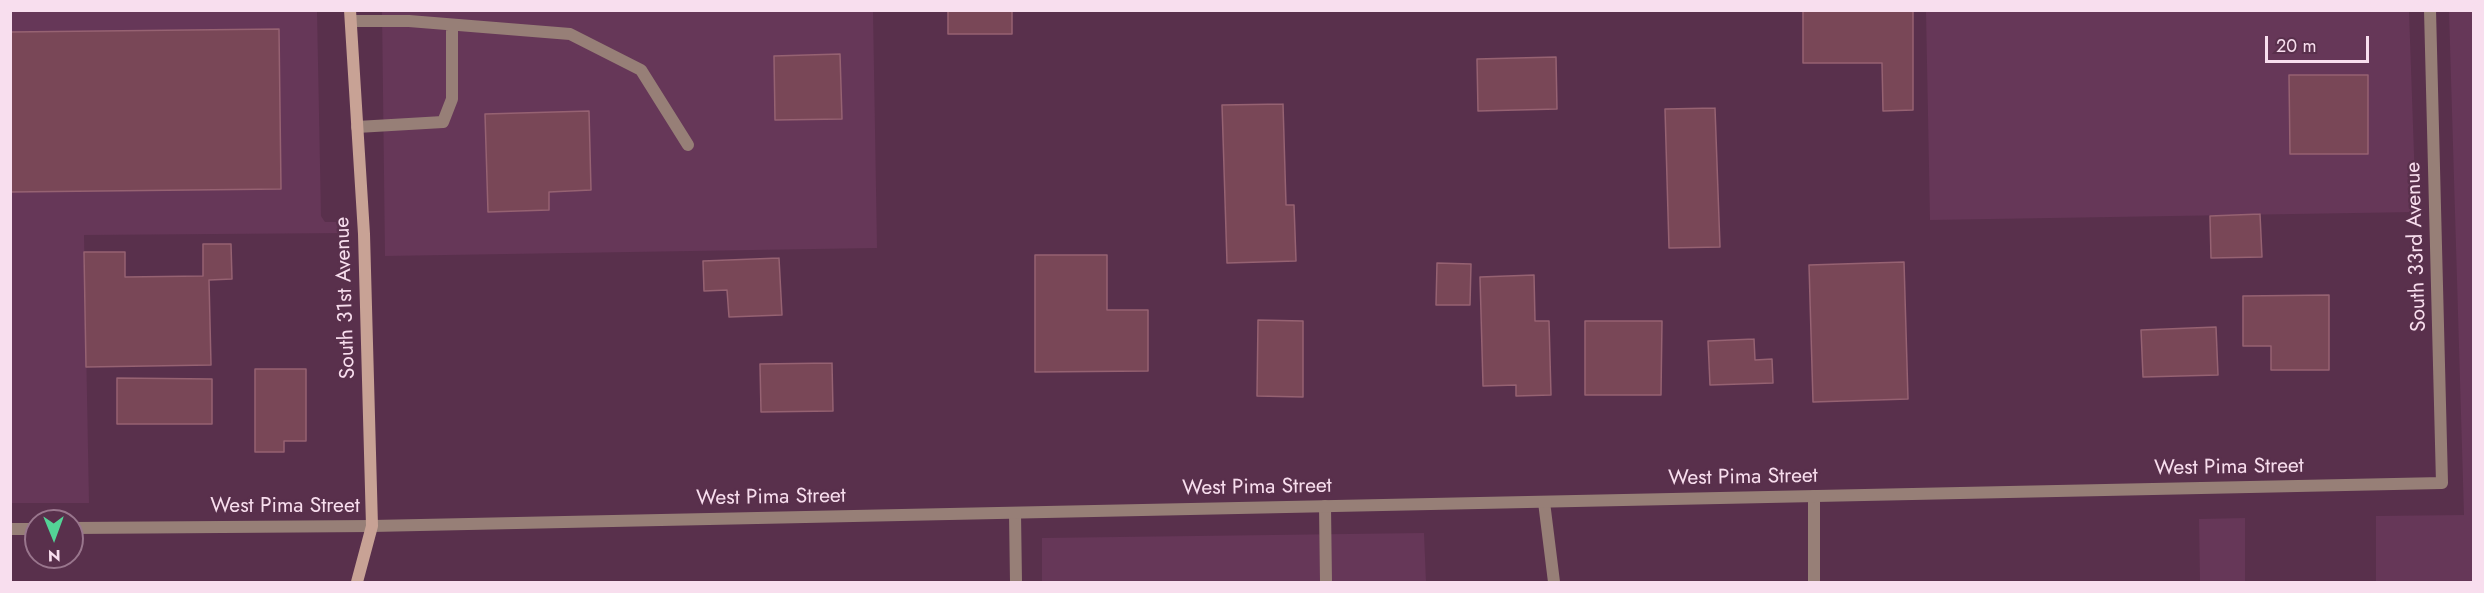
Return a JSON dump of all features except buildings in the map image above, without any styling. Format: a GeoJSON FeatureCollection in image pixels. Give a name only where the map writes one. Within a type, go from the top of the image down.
{"type":"FeatureCollection","features":[{"type":"Feature","properties":{"kind":"street","name":"South 33rd Avenue"},"geometry":{"type":"LineString","coordinates":[[2430,10],[2442,483]]}},
{"type":"Feature","properties":{"kind":"street"},"geometry":{"type":"LineString","coordinates":[[350,16],[570,33],[641,70],[688,145]]}},
{"type":"Feature","properties":{"kind":"street","name":"South 31st Avenue"},"geometry":{"type":"LineString","coordinates":[[350,16],[364,234],[372,526],[357,582]]}},
{"type":"Feature","properties":{"kind":"street"},"geometry":{"type":"LineString","coordinates":[[357,128],[443,122],[452,99],[452,25]]}},
{"type":"Feature","properties":{"kind":"street","name":"West Pima Street"},"geometry":{"type":"LineString","coordinates":[[84,528],[372,526],[2442,483]]}},
{"type":"Feature","properties":{"kind":"street"},"geometry":{"type":"LineString","coordinates":[[1814,496],[1814,582]]}},
{"type":"Feature","properties":{"kind":"street"},"geometry":{"type":"LineString","coordinates":[[1544,502],[1554,582]]}},
{"type":"Feature","properties":{"kind":"street"},"geometry":{"type":"LineString","coordinates":[[1325,506],[1326,582]]}},
{"type":"Feature","properties":{"kind":"street"},"geometry":{"type":"LineString","coordinates":[[1015,513],[1016,582]]}},
{"type":"Feature","properties":{"kind":"shaded area"},"geometry":{"type":"Polygon","coordinates":[[[10,11],[317,11],[321,216],[325,222],[346,222],[350,225],[350,233],[84,235],[89,503],[11,503],[10,11]]]}},
{"type":"Feature","properties":{"kind":"shaded area"},"geometry":{"type":"Polygon","coordinates":[[[382,11],[873,11],[877,248],[385,256],[382,11]]]}},
{"type":"Feature","properties":{"kind":"shaded area"},"geometry":{"type":"Polygon","coordinates":[[[1926,11],[2409,11],[2416,212],[1930,220],[1926,11]]]}},
{"type":"Feature","properties":{"kind":"shaded area"},"geometry":{"type":"Polygon","coordinates":[[[2449,11],[2474,11],[2473,582],[2376,582],[2376,516],[2464,515],[2449,11]]]}},
{"type":"Feature","properties":{"kind":"shaded area"},"geometry":{"type":"Polygon","coordinates":[[[2245,518],[2245,582],[2200,582],[2199,519],[2245,518]]]}},
{"type":"Feature","properties":{"kind":"shaded area"},"geometry":{"type":"Polygon","coordinates":[[[1424,533],[1426,582],[1042,582],[1042,538],[1424,533]]]}}]}
